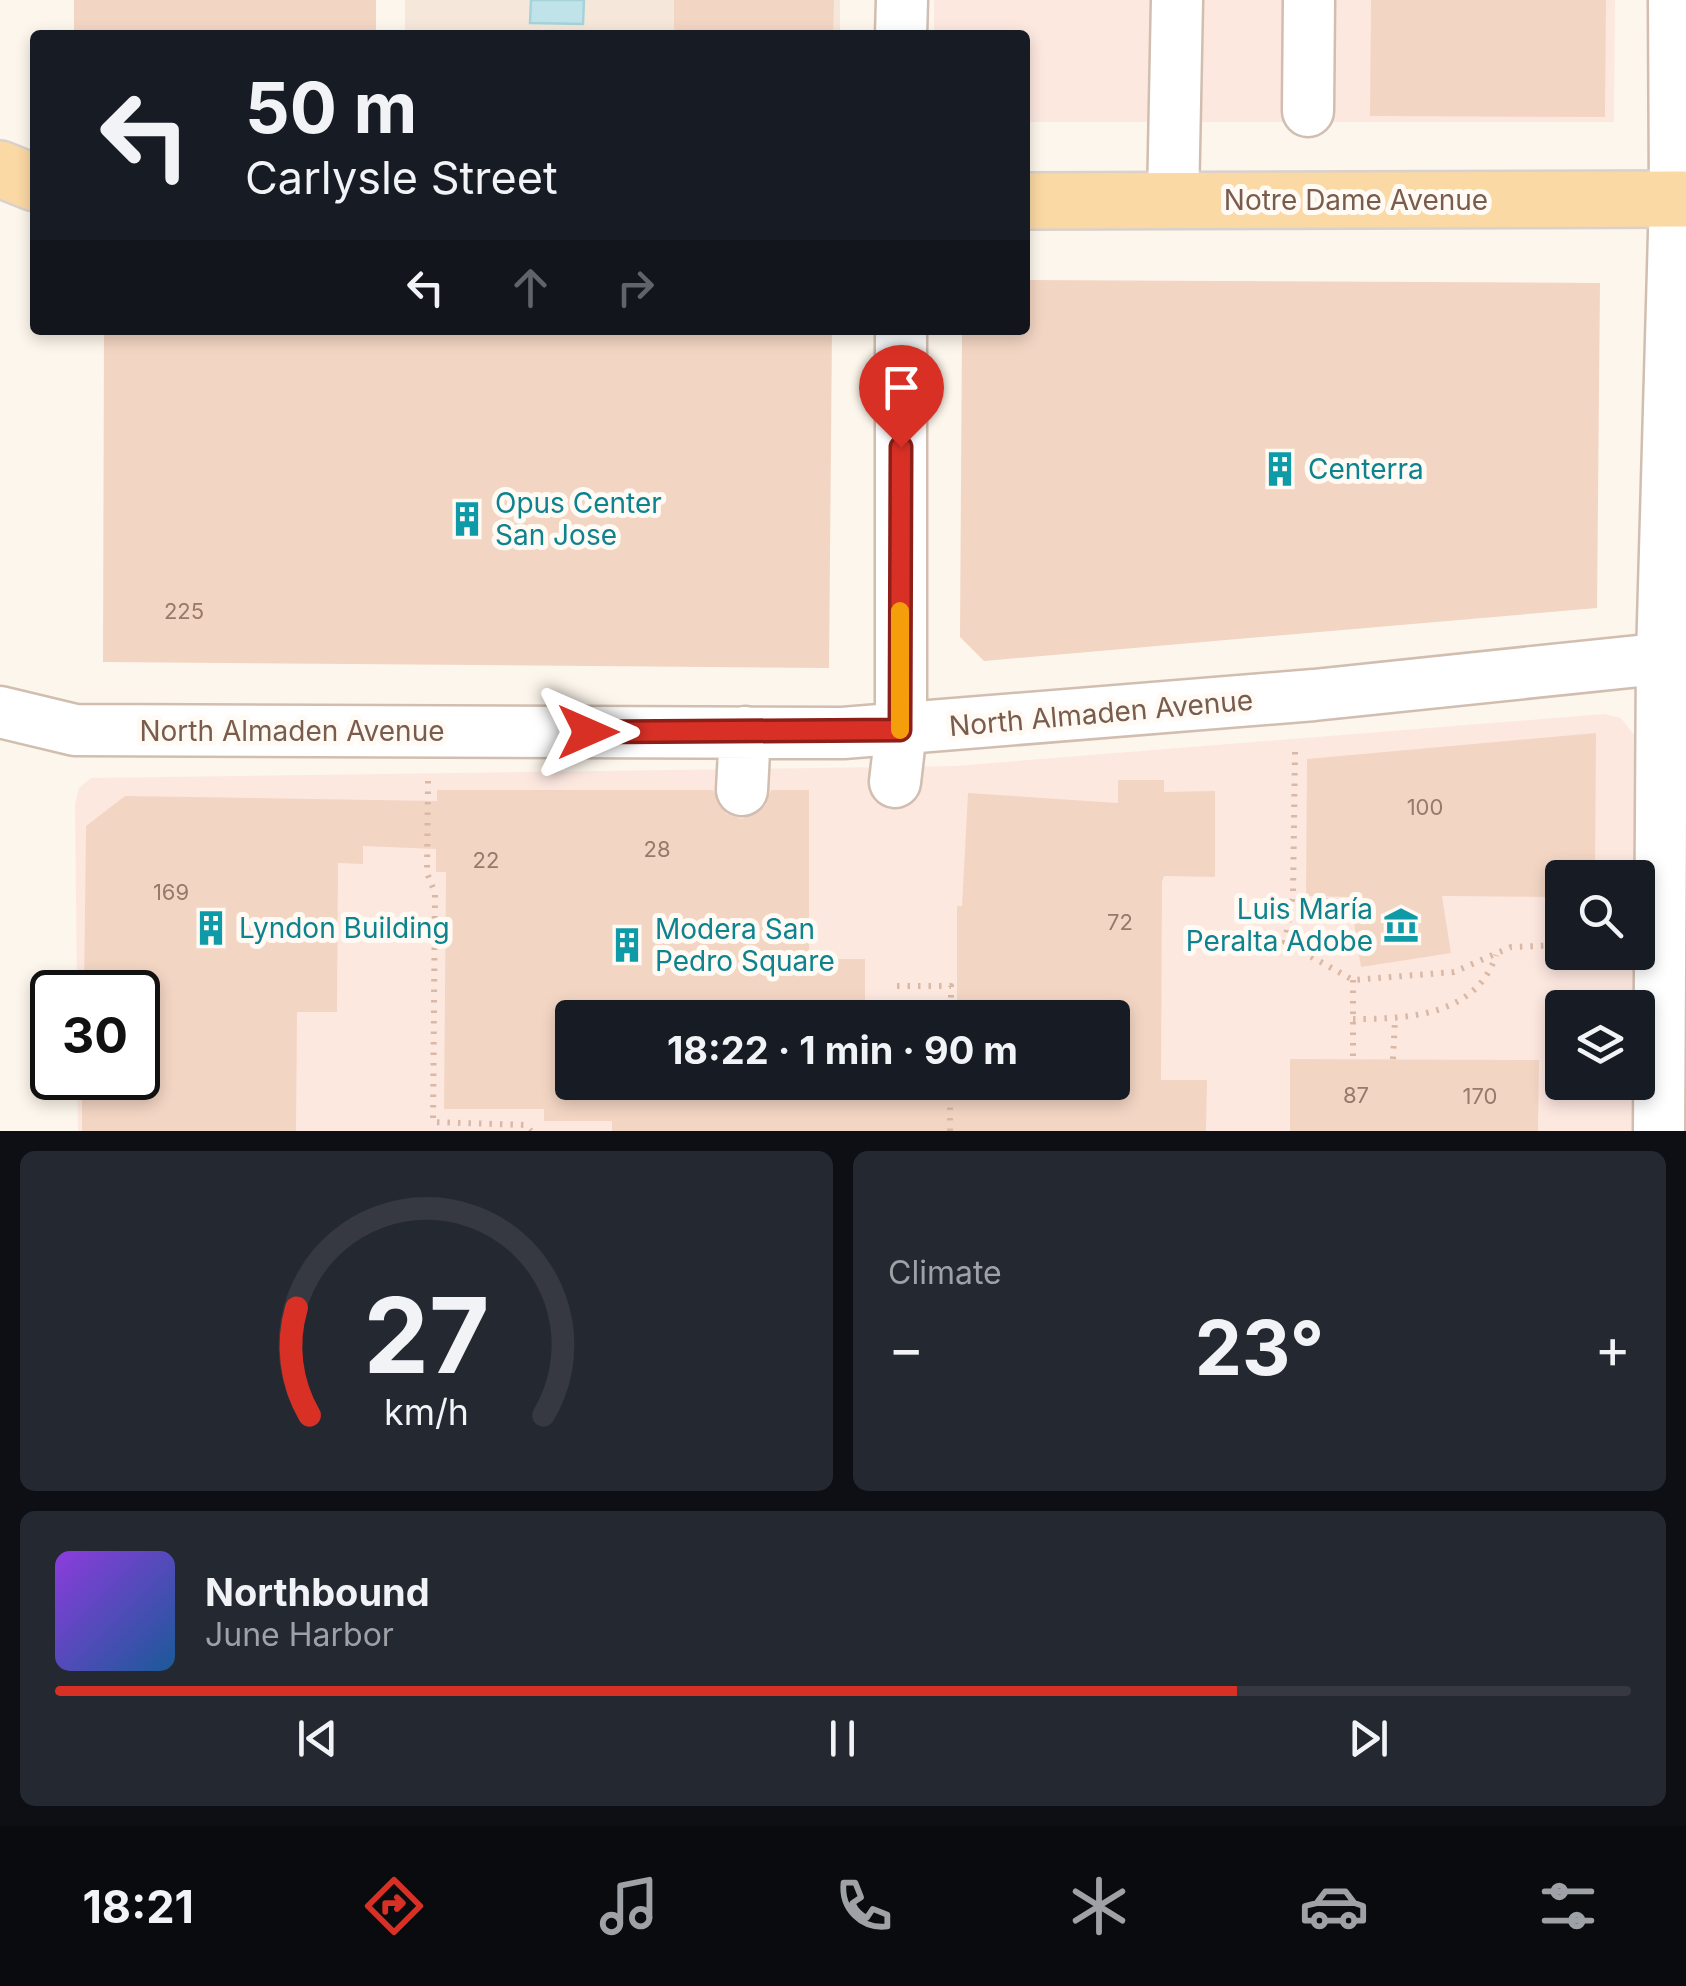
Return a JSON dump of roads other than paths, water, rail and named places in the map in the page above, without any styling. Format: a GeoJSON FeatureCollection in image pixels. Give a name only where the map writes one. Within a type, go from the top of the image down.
{"type":"FeatureCollection","features":[{"type":"Feature","properties":{"kind":"main road"},"geometry":{"type":"LineString","coordinates":[[0,169],[30,181]]}},
{"type":"Feature","properties":{"kind":"main road","name":"Notre Dame Avenue"},"geometry":{"type":"LineString","coordinates":[[1030,201],[1680,198]]}},
{"type":"Feature","properties":{"kind":"street"},"geometry":{"type":"LineString","coordinates":[[901,30],[902,0]]}},
{"type":"Feature","properties":{"kind":"street"},"geometry":{"type":"LineString","coordinates":[[1173,202],[1177,0]]}},
{"type":"Feature","properties":{"kind":"street"},"geometry":{"type":"LineString","coordinates":[[1308,111],[1309,0]]}},
{"type":"Feature","properties":{"kind":"street"},"geometry":{"type":"LineString","coordinates":[[1659,1131],[1674,657],[1680,198],[1674,0]]}},
{"type":"Feature","properties":{"kind":"street"},"geometry":{"type":"LineString","coordinates":[[894,782],[900,730],[902,335]]}},
{"type":"Feature","properties":{"kind":"street","name":"North Almaden Avenue"},"geometry":{"type":"LineString","coordinates":[[0,712],[75,730],[900,730],[1314,695],[1674,657]]}},
{"type":"Feature","properties":{"kind":"street"},"geometry":{"type":"LineString","coordinates":[[742,790],[745,732]]}},
{"type":"Feature","properties":{"kind":"water"},"geometry":{"type":"Polygon","coordinates":[[[531,0],[584,0],[583,24],[530,23],[531,0]]]}},
{"type":"Feature","properties":{"kind":"place","name":"Centerra"},"geometry":{"type":"Point","coordinates":[1280,469]}},
{"type":"Feature","properties":{"kind":"place","name":"Opus Center San Jose"},"geometry":{"type":"Point","coordinates":[467,519]}},
{"type":"Feature","properties":{"kind":"place","name":"Luis María Peralta Adobe"},"geometry":{"type":"Point","coordinates":[1401,925]}},
{"type":"Feature","properties":{"kind":"place","name":"Lyndon Building"},"geometry":{"type":"Point","coordinates":[211,928]}},
{"type":"Feature","properties":{"kind":"place","name":"Modera San Pedro Square"},"geometry":{"type":"Point","coordinates":[627,945]}}]}
